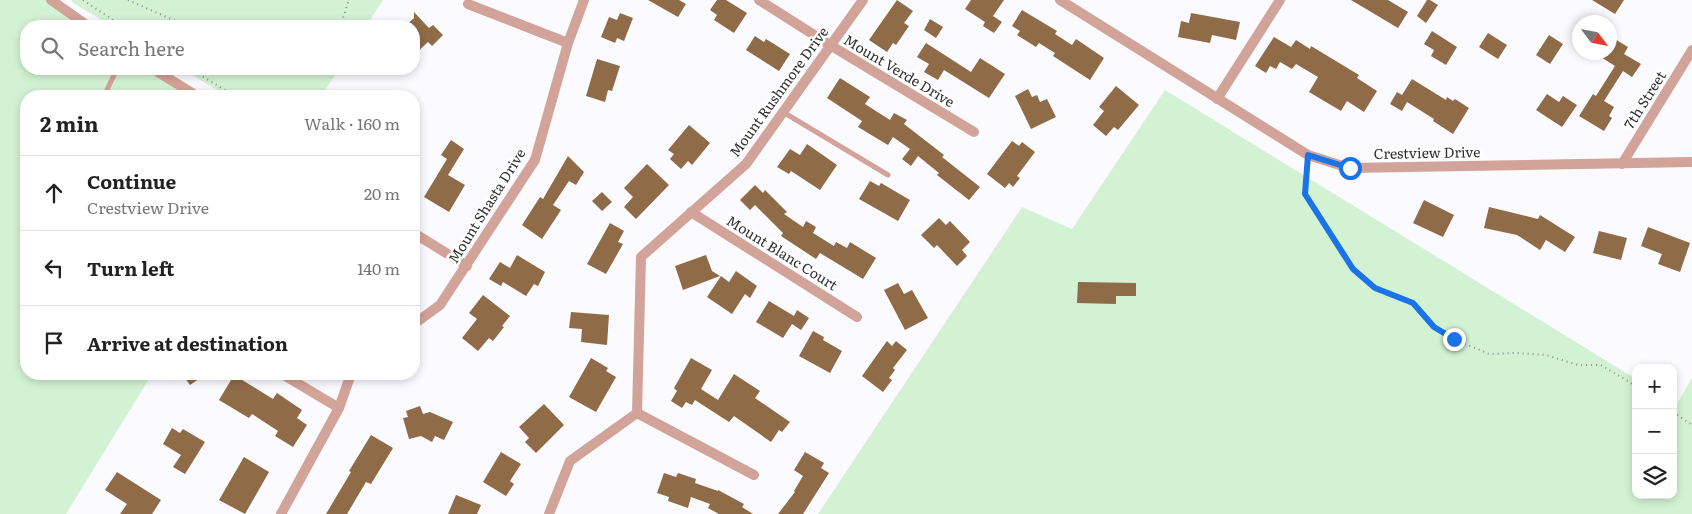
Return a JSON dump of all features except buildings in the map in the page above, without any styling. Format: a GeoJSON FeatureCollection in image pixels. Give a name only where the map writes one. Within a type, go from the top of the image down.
{"type":"FeatureCollection","features":[{"type":"Feature","properties":{"kind":"street"},"geometry":{"type":"LineString","coordinates":[[51,0],[79,20]]}},
{"type":"Feature","properties":{"kind":"street","name":"Mount Shasta Drive"},"geometry":{"type":"LineString","coordinates":[[420,320],[440,305],[535,160],[568,43],[584,0]]}},
{"type":"Feature","properties":{"kind":"street","name":"Mount Verde Drive"},"geometry":{"type":"LineString","coordinates":[[760,0],[830,45],[974,132]]}},
{"type":"Feature","properties":{"kind":"street","name":"Mount Rushmore Drive"},"geometry":{"type":"LineString","coordinates":[[637,413],[641,257],[746,164],[862,0]]}},
{"type":"Feature","properties":{"kind":"street","name":"Crestview Drive"},"geometry":{"type":"LineString","coordinates":[[1060,0],[1308,155],[1350,168],[1692,162]]}},
{"type":"Feature","properties":{"kind":"street"},"geometry":{"type":"LineString","coordinates":[[1217,99],[1280,0]]}},
{"type":"Feature","properties":{"kind":"street"},"geometry":{"type":"LineString","coordinates":[[468,4],[568,43]]}},
{"type":"Feature","properties":{"kind":"street","name":"7th Street"},"geometry":{"type":"LineString","coordinates":[[1622,164],[1692,50]]}},
{"type":"Feature","properties":{"kind":"street"},"geometry":{"type":"LineString","coordinates":[[163,75],[187,90]]}},
{"type":"Feature","properties":{"kind":"street","name":"Mount Blanc Court"},"geometry":{"type":"LineString","coordinates":[[691,212],[857,317]]}},
{"type":"Feature","properties":{"kind":"street"},"geometry":{"type":"LineString","coordinates":[[420,237],[467,266]]}},
{"type":"Feature","properties":{"kind":"street"},"geometry":{"type":"LineString","coordinates":[[292,380],[339,408]]}},
{"type":"Feature","properties":{"kind":"street"},"geometry":{"type":"LineString","coordinates":[[281,514],[339,408],[349,380]]}},
{"type":"Feature","properties":{"kind":"street"},"geometry":{"type":"LineString","coordinates":[[549,514],[570,460],[637,413],[754,475]]}},
{"type":"Feature","properties":{"kind":"lane"},"geometry":{"type":"LineString","coordinates":[[107,90],[114,75]]}},
{"type":"Feature","properties":{"kind":"lane"},"geometry":{"type":"LineString","coordinates":[[782,112],[888,175]]}},
{"type":"Feature","properties":{"kind":"path"},"geometry":{"type":"LineString","coordinates":[[83,0],[113,20]]}},
{"type":"Feature","properties":{"kind":"path"},"geometry":{"type":"LineString","coordinates":[[128,0],[173,20]]}},
{"type":"Feature","properties":{"kind":"path"},"geometry":{"type":"LineString","coordinates":[[342,20],[349,0]]}},
{"type":"Feature","properties":{"kind":"path"},"geometry":{"type":"LineString","coordinates":[[200,75],[224,90]]}},
{"type":"Feature","properties":{"kind":"path"},"geometry":{"type":"LineString","coordinates":[[1308,155],[1305,194],[1353,269],[1375,288],[1413,303],[1434,327],[1454,339],[1489,354],[1546,355],[1578,365],[1601,366],[1632,384]]}},
{"type":"Feature","properties":{"kind":"path"},"geometry":{"type":"LineString","coordinates":[[1677,415],[1692,425]]}},
{"type":"Feature","properties":{"kind":"green space"},"geometry":{"type":"Polygon","coordinates":[[[0,0],[51,0],[80,20],[20,20],[20,75],[157,75],[177,90],[20,90],[20,380],[148,380],[66,514],[0,514],[0,0]]]}},
{"type":"Feature","properties":{"kind":"green space"},"geometry":{"type":"Polygon","coordinates":[[[71,0],[383,0],[370,20],[102,20],[71,0]]]}},
{"type":"Feature","properties":{"kind":"green space"},"geometry":{"type":"Polygon","coordinates":[[[192,75],[335,75],[325,90],[217,90],[192,75]]]}},
{"type":"Feature","properties":{"kind":"green space"},"geometry":{"type":"Polygon","coordinates":[[[1165,90],[1632,377],[1632,499],[1677,499],[1677,404],[1692,378],[1692,514],[818,514],[1022,207],[1072,229],[1165,90]]]}},
{"type":"Feature","properties":{"kind":"route"},"geometry":{"type":"LineString","coordinates":[[1350,168],[1308,155],[1305,194],[1353,269],[1375,288],[1413,303],[1434,327],[1454,339]]}}]}
